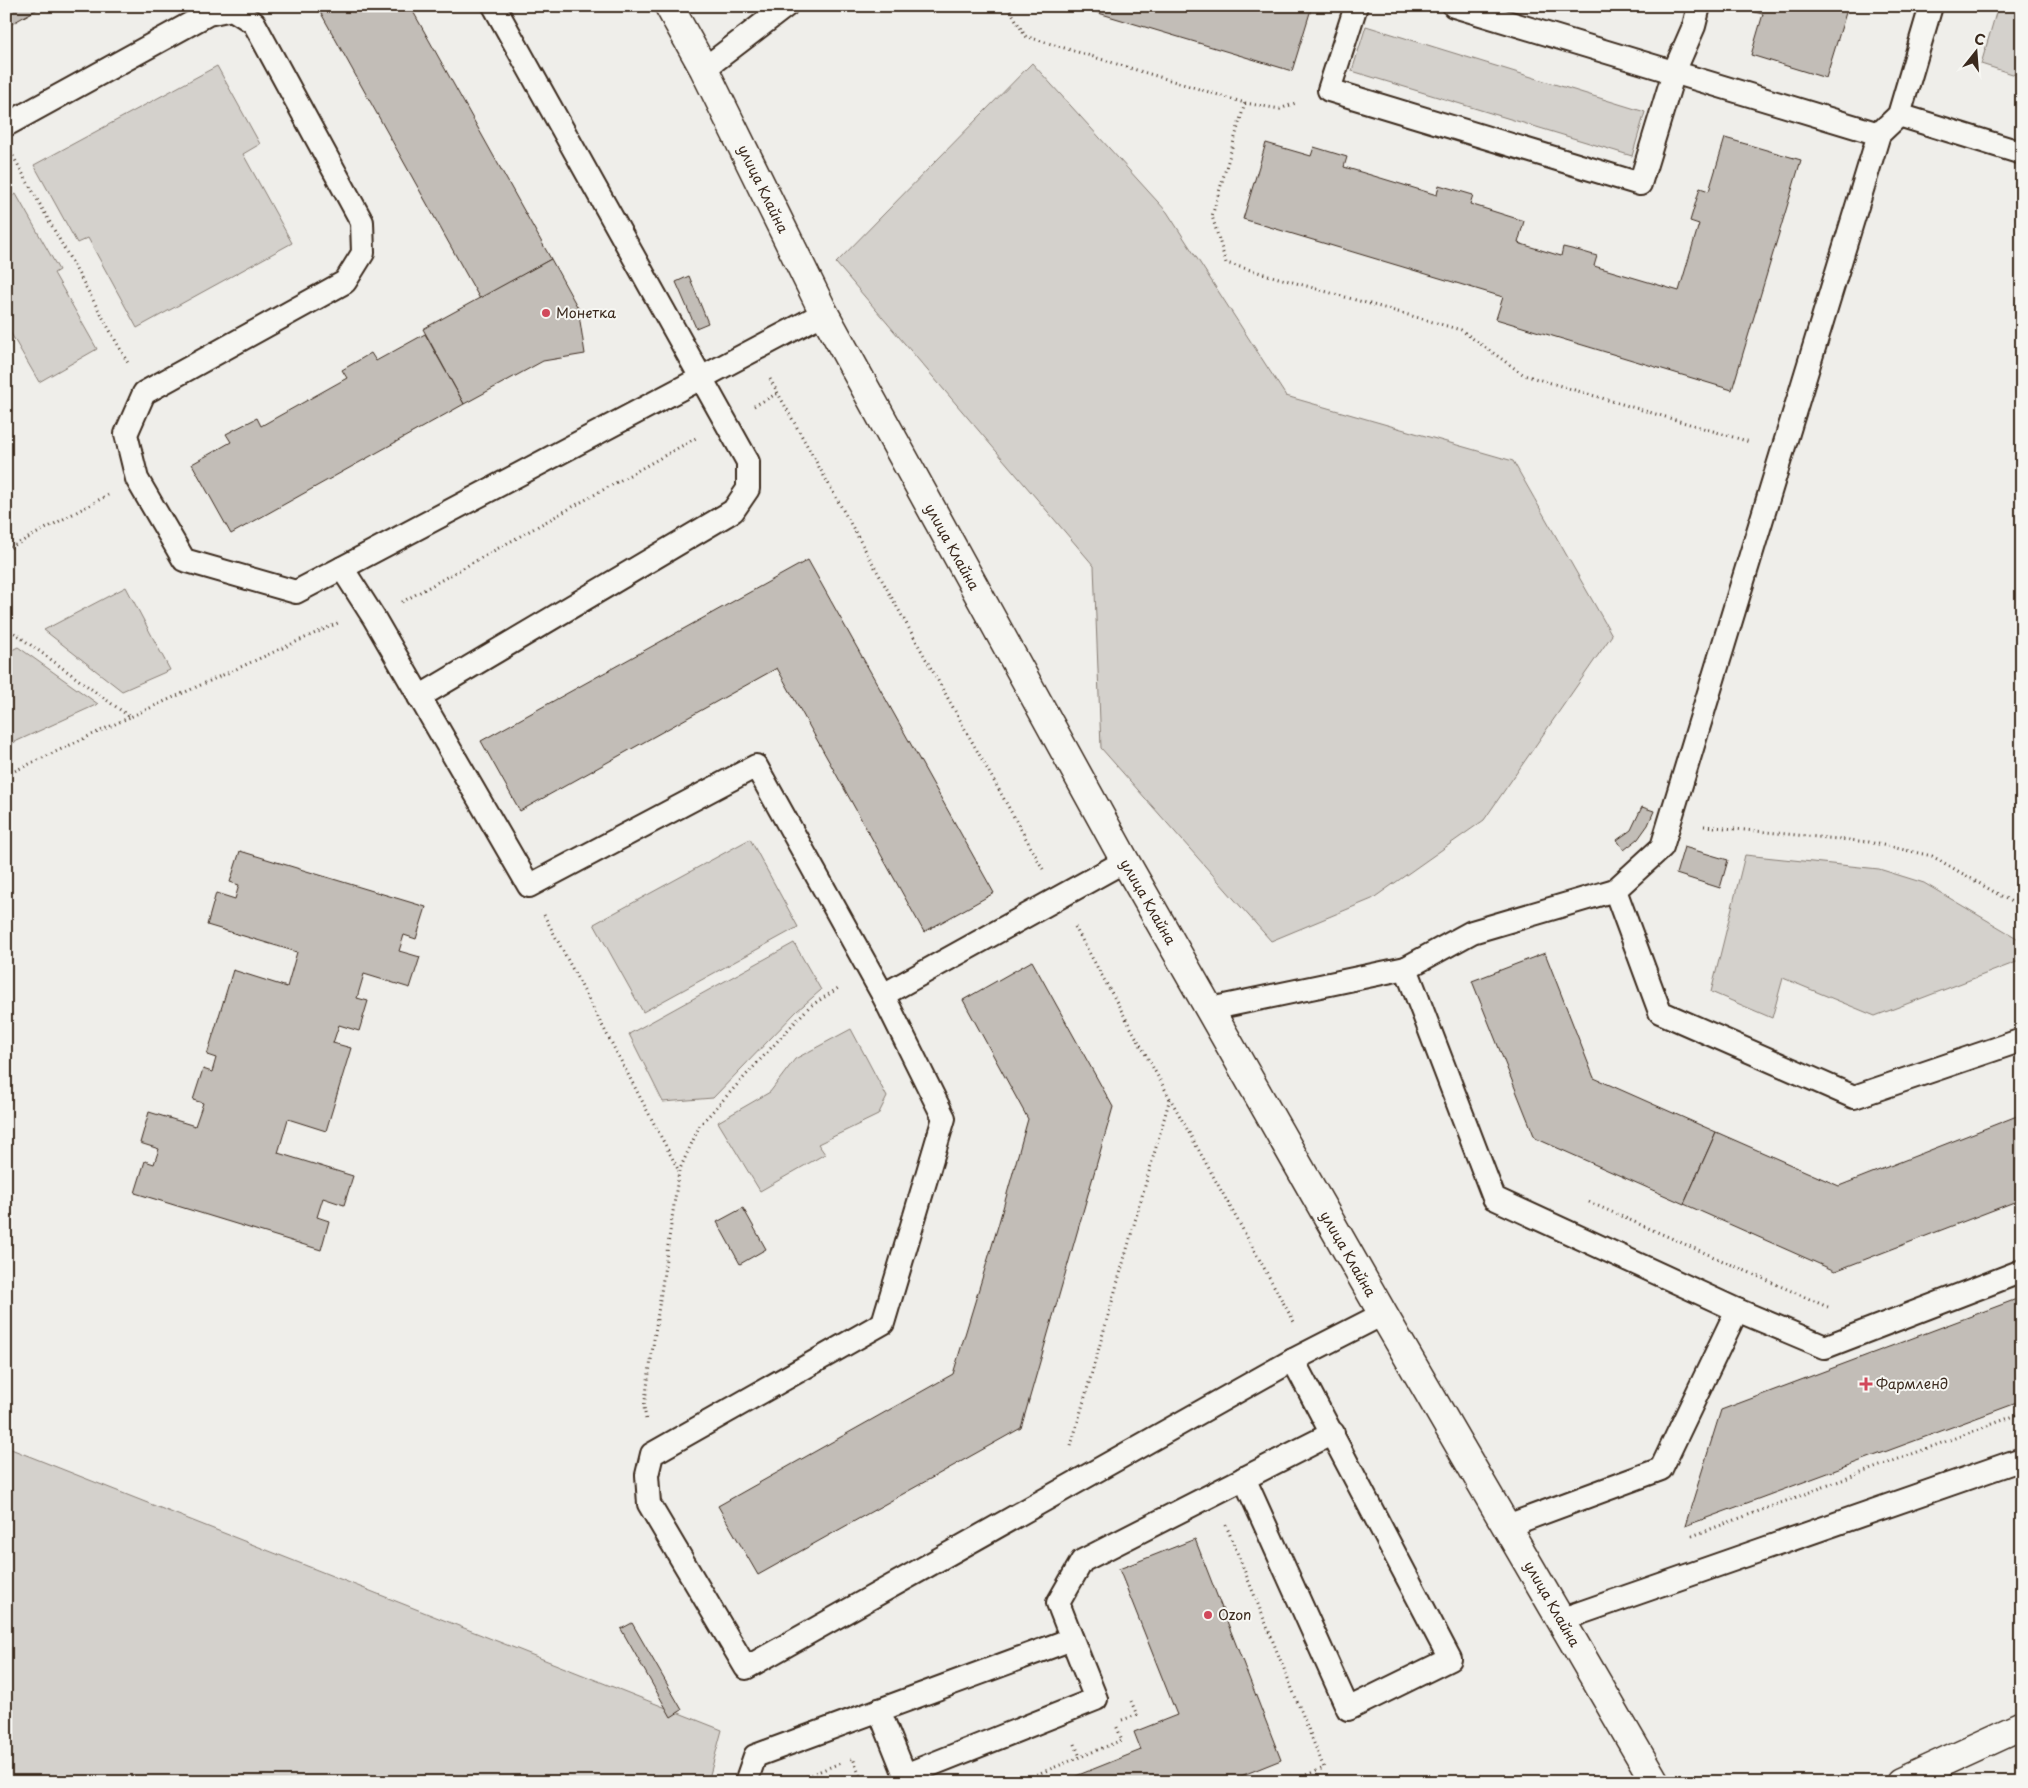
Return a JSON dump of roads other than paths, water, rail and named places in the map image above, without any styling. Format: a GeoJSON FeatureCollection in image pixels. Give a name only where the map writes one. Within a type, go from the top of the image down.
{"type":"FeatureCollection","features":[{"type":"Feature","properties":{"kind":"street","name":"улица Клайна"},"geometry":{"type":"LineString","coordinates":[[669,6],[704,69],[824,313],[1125,861],[1383,1314],[1655,1782]]}},
{"type":"Feature","properties":{"kind":"street"},"geometry":{"type":"LineString","coordinates":[[1900,1782],[2022,1726]]}},
{"type":"Feature","properties":{"kind":"lane"},"geometry":{"type":"LineString","coordinates":[[418,696],[733,511],[748,490],[748,462],[494,6]]}},
{"type":"Feature","properties":{"kind":"lane"},"geometry":{"type":"LineString","coordinates":[[704,69],[786,6]]}},
{"type":"Feature","properties":{"kind":"lane"},"geometry":{"type":"LineString","coordinates":[[1356,6],[1329,90],[1640,184],[1674,72],[1694,26],[1699,6]]}},
{"type":"Feature","properties":{"kind":"lane"},"geometry":{"type":"LineString","coordinates":[[1454,6],[1879,134]]}},
{"type":"Feature","properties":{"kind":"lane"},"geometry":{"type":"LineString","coordinates":[[1210,1009],[1406,968],[1472,932],[1615,890],[1662,847],[1879,134],[1899,115],[1931,6]]}},
{"type":"Feature","properties":{"kind":"lane"},"geometry":{"type":"LineString","coordinates":[[6,125],[208,14],[232,9],[254,23],[362,222],[363,253],[345,282],[144,393],[126,434],[137,479],[184,560],[296,592],[824,313]]}},
{"type":"Feature","properties":{"kind":"lane"},"geometry":{"type":"LineString","coordinates":[[1899,115],[2022,153]]}},
{"type":"Feature","properties":{"kind":"lane"},"geometry":{"type":"LineString","coordinates":[[342,568],[374,618],[529,886],[756,766],[883,995],[944,1118],[883,1323],[652,1454],[647,1475],[649,1504],[746,1668],[1302,1355],[1383,1314]]}},
{"type":"Feature","properties":{"kind":"lane"},"geometry":{"type":"LineString","coordinates":[[883,995],[1125,861]]}},
{"type":"Feature","properties":{"kind":"lane"},"geometry":{"type":"LineString","coordinates":[[1615,890],[1660,1012],[1854,1097],[2022,1040]]}},
{"type":"Feature","properties":{"kind":"lane"},"geometry":{"type":"LineString","coordinates":[[1406,968],[1494,1198],[1737,1310],[1825,1347],[2022,1271]]}},
{"type":"Feature","properties":{"kind":"lane"},"geometry":{"type":"LineString","coordinates":[[1506,1526],[1661,1469],[1737,1310]]}},
{"type":"Feature","properties":{"kind":"lane"},"geometry":{"type":"LineString","coordinates":[[1244,1478],[1348,1709],[1450,1659],[1333,1432],[1302,1355]]}},
{"type":"Feature","properties":{"kind":"lane"},"geometry":{"type":"LineString","coordinates":[[879,1710],[905,1775],[1096,1699],[1058,1603],[1082,1561],[1333,1432]]}},
{"type":"Feature","properties":{"kind":"lane"},"geometry":{"type":"LineString","coordinates":[[1560,1620],[2022,1459]]}},
{"type":"Feature","properties":{"kind":"lane"},"geometry":{"type":"LineString","coordinates":[[746,1782],[755,1756],[1072,1639]]}},
{"type":"Feature","properties":{"kind":"place","name":"Монетка"},"geometry":{"type":"Point","coordinates":[546,313]}},
{"type":"Feature","properties":{"kind":"place","name":"Фармленд"},"geometry":{"type":"Point","coordinates":[1866,1384]}},
{"type":"Feature","properties":{"kind":"place","name":"Ozon"},"geometry":{"type":"Point","coordinates":[1208,1615]}}]}
